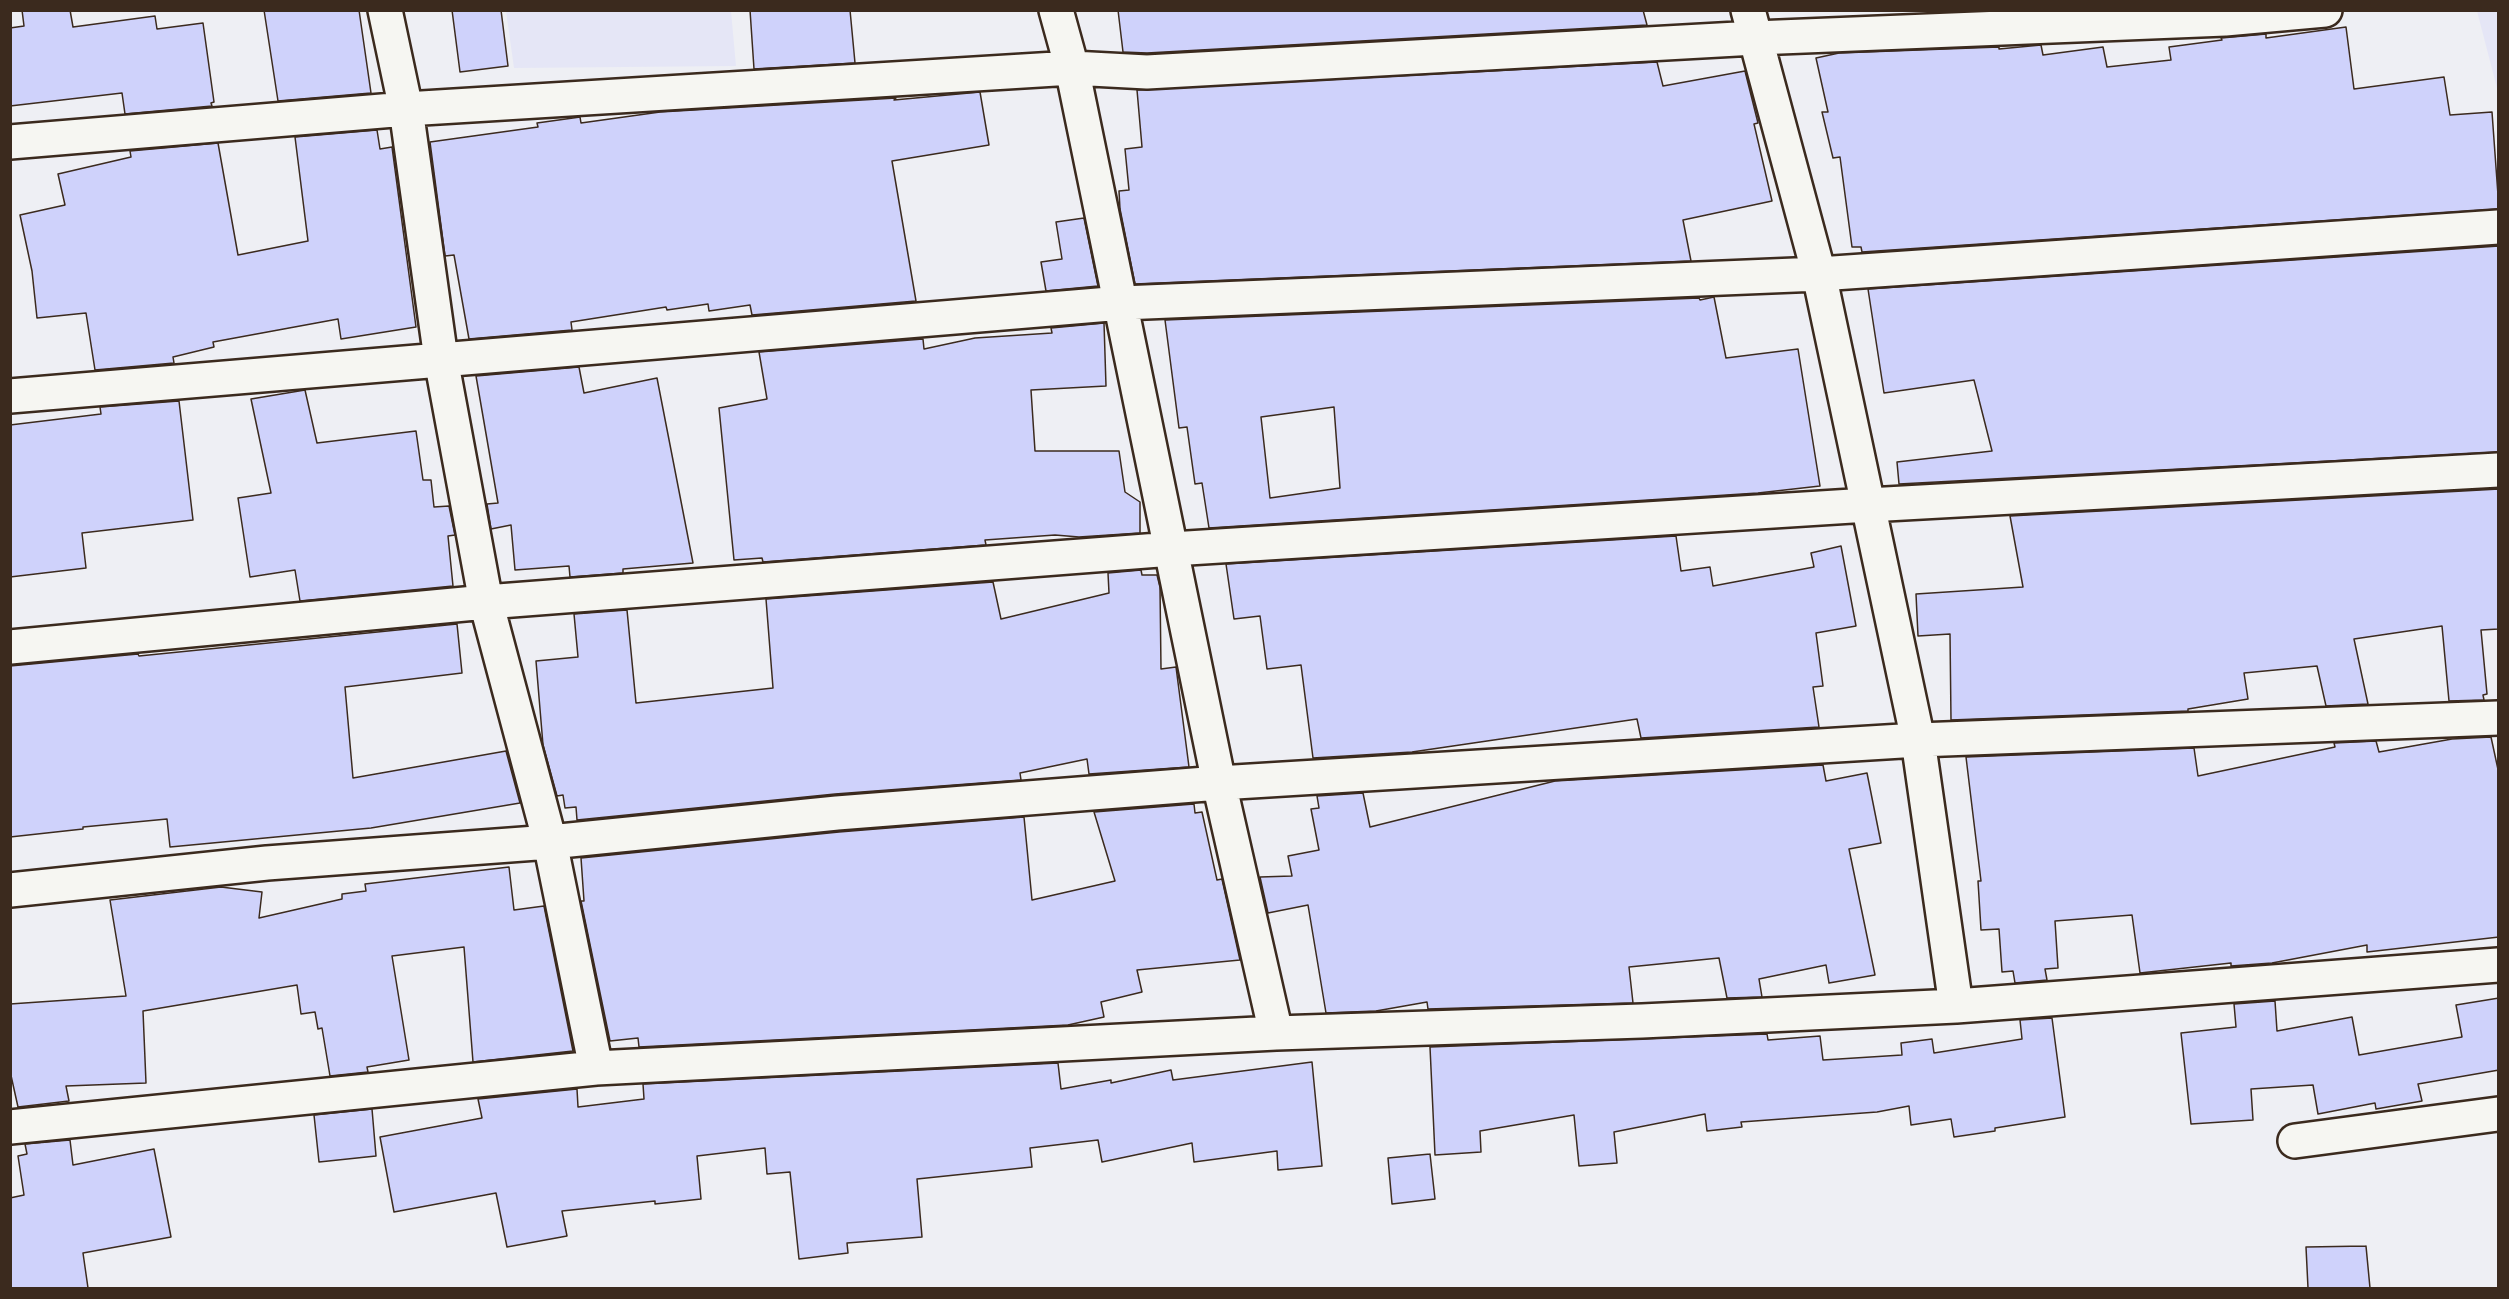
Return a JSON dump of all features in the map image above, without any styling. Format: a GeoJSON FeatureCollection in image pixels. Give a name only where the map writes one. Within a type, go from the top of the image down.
{"type":"FeatureCollection","features":[{"type":"Feature","properties":{"kind":"street"},"geometry":{"type":"LineString","coordinates":[[385,10],[406,109],[441,359],[486,602],[550,842],[596,1068]]}},
{"type":"Feature","properties":{"kind":"street"},"geometry":{"type":"LineString","coordinates":[[1056,10],[1072,68],[1219,783],[1276,1033]]}},
{"type":"Feature","properties":{"kind":"street"},"geometry":{"type":"LineString","coordinates":[[10,142],[406,109],[1072,68],[1147,72],[1752,24],[2225,19],[2325,10]]}},
{"type":"Feature","properties":{"kind":"street"},"geometry":{"type":"LineString","coordinates":[[1752,24],[1819,274],[1918,740],[1956,1006]]}},
{"type":"Feature","properties":{"kind":"street"},"geometry":{"type":"LineString","coordinates":[[10,396],[1122,303],[1819,274],[2499,227]]}},
{"type":"Feature","properties":{"kind":"street"},"geometry":{"type":"LineString","coordinates":[[10,647],[486,602],[1172,549],[1868,505],[2499,470]]}},
{"type":"Feature","properties":{"kind":"street"},"geometry":{"type":"LineString","coordinates":[[10,890],[267,863],[550,842],[837,813],[1219,783],[1918,740],[2499,718]]}},
{"type":"Feature","properties":{"kind":"street"},"geometry":{"type":"LineString","coordinates":[[10,1127],[596,1068],[1276,1033],[1642,1021],[1956,1006],[2499,965]]}},
{"type":"Feature","properties":{"kind":"street"},"geometry":{"type":"LineString","coordinates":[[2295,1141],[2499,1114]]}},
{"type":"Feature","properties":{"kind":"shaded area"},"geometry":{"type":"Polygon","coordinates":[[[506,11],[731,11],[736,66],[514,68],[506,11]]]}},
{"type":"Feature","properties":{"kind":"shaded area"},"geometry":{"type":"Polygon","coordinates":[[[2477,11],[2498,11],[2498,92],[2477,11]]]}},
{"type":"Feature","properties":{"kind":"building"},"geometry":{"type":"Polygon","coordinates":[[[22,10],[70,10],[73,27],[155,16],[157,29],[203,23],[214,102],[211,103],[212,106],[125,114],[122,93],[10,106],[10,28],[24,26],[22,10]]]}},
{"type":"Feature","properties":{"kind":"building"},"geometry":{"type":"Polygon","coordinates":[[[264,10],[359,10],[371,93],[278,101],[264,10]]]}},
{"type":"Feature","properties":{"kind":"building"},"geometry":{"type":"Polygon","coordinates":[[[452,10],[501,10],[508,66],[460,72],[452,10]]]}},
{"type":"Feature","properties":{"kind":"building"},"geometry":{"type":"Polygon","coordinates":[[[750,10],[850,10],[855,63],[754,69],[750,10]]]}},
{"type":"Feature","properties":{"kind":"building"},"geometry":{"type":"Polygon","coordinates":[[[1118,10],[1643,10],[1647,25],[1147,53],[1123,52],[1118,10]]]}},
{"type":"Feature","properties":{"kind":"building"},"geometry":{"type":"Polygon","coordinates":[[[2346,27],[2354,89],[2444,77],[2450,115],[2492,112],[2499,209],[1862,252],[1861,247],[1852,247],[1840,157],[1833,158],[1822,112],[1828,112],[1816,58],[1839,53],[1999,47],[1999,49],[2041,45],[2043,55],[2103,47],[2107,67],[2171,60],[2169,47],[2222,40],[2221,38],[2266,34],[2266,38],[2346,27]]]}},
{"type":"Feature","properties":{"kind":"building"},"geometry":{"type":"Polygon","coordinates":[[[1657,62],[1663,86],[1745,71],[1758,123],[1754,124],[1772,201],[1683,220],[1691,261],[1135,284],[1120,209],[1119,191],[1129,190],[1125,149],[1142,147],[1137,90],[1657,62]]]}},
{"type":"Feature","properties":{"kind":"building"},"geometry":{"type":"Polygon","coordinates":[[[980,92],[989,145],[892,161],[916,301],[752,315],[750,305],[709,311],[708,304],[667,310],[666,307],[571,322],[572,330],[469,339],[454,255],[445,256],[430,142],[538,127],[537,123],[580,117],[581,123],[660,112],[896,98],[894,100],[980,92]]]}},
{"type":"Feature","properties":{"kind":"building"},"geometry":{"type":"Polygon","coordinates":[[[377,130],[380,149],[392,147],[416,327],[341,339],[338,319],[213,342],[214,347],[173,357],[174,363],[95,370],[86,313],[37,318],[32,271],[20,215],[65,205],[58,174],[131,157],[130,151],[218,143],[238,255],[308,241],[295,137],[377,130]]]}},
{"type":"Feature","properties":{"kind":"building"},"geometry":{"type":"Polygon","coordinates":[[[1084,218],[1098,286],[1046,291],[1041,262],[1062,259],[1056,222],[1084,218]]]}},
{"type":"Feature","properties":{"kind":"building"},"geometry":{"type":"Polygon","coordinates":[[[2499,246],[2499,452],[1899,484],[1897,462],[1992,451],[1974,380],[1884,393],[1868,289],[2499,246]]]}},
{"type":"Feature","properties":{"kind":"building"},"geometry":{"type":"Polygon","coordinates":[[[1714,297],[1726,358],[1798,349],[1820,486],[1758,493],[1209,528],[1202,483],[1195,484],[1187,427],[1179,428],[1165,320],[1699,298],[1700,300],[1714,297]],[[1334,407],[1261,417],[1270,498],[1340,488],[1334,407]]]}},
{"type":"Feature","properties":{"kind":"building"},"geometry":{"type":"Polygon","coordinates":[[[1104,323],[1106,386],[1031,390],[1035,451],[1119,451],[1125,492],[1140,502],[1140,533],[1079,537],[1055,535],[985,540],[986,545],[763,562],[762,558],[734,560],[719,408],[767,399],[759,352],[923,339],[924,349],[975,338],[1052,333],[1051,328],[1104,323]]]}},
{"type":"Feature","properties":{"kind":"building"},"geometry":{"type":"Polygon","coordinates":[[[579,367],[584,393],[657,378],[693,563],[623,569],[623,573],[570,577],[569,566],[515,570],[511,525],[491,529],[487,504],[498,503],[476,376],[579,367]]]}},
{"type":"Feature","properties":{"kind":"building"},"geometry":{"type":"Polygon","coordinates":[[[305,390],[317,443],[416,431],[423,480],[431,480],[434,507],[449,506],[455,535],[448,536],[453,586],[300,601],[295,570],[250,577],[238,498],[271,493],[251,399],[305,390]]]}},
{"type":"Feature","properties":{"kind":"building"},"geometry":{"type":"Polygon","coordinates":[[[179,401],[193,520],[82,533],[86,568],[10,577],[10,425],[101,414],[100,407],[179,401]]]}},
{"type":"Feature","properties":{"kind":"building"},"geometry":{"type":"Polygon","coordinates":[[[2499,489],[2499,629],[2481,630],[2487,694],[2483,695],[2484,700],[2449,701],[2442,626],[2354,639],[2368,704],[2326,706],[2317,666],[2244,673],[2248,699],[2188,709],[2188,711],[1951,720],[1950,634],[1918,636],[1916,594],[2023,587],[2010,516],[2499,489]]]}},
{"type":"Feature","properties":{"kind":"building"},"geometry":{"type":"Polygon","coordinates":[[[1676,536],[1681,571],[1710,567],[1713,586],[1814,567],[1811,553],[1841,546],[1856,626],[1816,633],[1823,686],[1813,687],[1819,727],[1641,738],[1637,719],[1412,752],[1313,758],[1301,665],[1267,669],[1260,616],[1234,619],[1226,564],[1676,536]]]}},
{"type":"Feature","properties":{"kind":"building"},"geometry":{"type":"Polygon","coordinates":[[[1141,570],[1142,575],[1157,575],[1160,587],[1161,669],[1176,667],[1189,767],[1089,774],[1087,759],[1020,773],[1021,780],[835,794],[577,820],[576,807],[565,808],[563,795],[557,796],[543,745],[536,661],[578,657],[574,614],[627,610],[636,703],[773,688],[766,599],[993,582],[1001,619],[1109,593],[1108,573],[1141,570]]]}},
{"type":"Feature","properties":{"kind":"building"},"geometry":{"type":"Polygon","coordinates":[[[457,624],[462,673],[345,687],[353,778],[506,751],[520,803],[371,828],[170,847],[167,819],[10,837],[10,666],[138,654],[139,656],[457,624]]]}},
{"type":"Feature","properties":{"kind":"building"},"geometry":{"type":"Polygon","coordinates":[[[2491,737],[2499,774],[2499,937],[2367,952],[2367,945],[2272,963],[2231,966],[2231,963],[2140,973],[2132,915],[2055,921],[2058,968],[2045,969],[2047,980],[2015,983],[2013,971],[2002,972],[1999,929],[1981,930],[1978,881],[1981,881],[1966,757],[2194,748],[2198,776],[2335,747],[2334,743],[2376,741],[2379,752],[2452,739],[2491,737]]]}},
{"type":"Feature","properties":{"kind":"building"},"geometry":{"type":"Polygon","coordinates":[[[1823,765],[1826,781],[1867,773],[1881,843],[1849,849],[1875,975],[1829,983],[1826,965],[1759,979],[1762,997],[1727,998],[1719,958],[1629,967],[1633,1003],[1428,1009],[1427,1002],[1376,1011],[1326,1013],[1308,905],[1268,913],[1260,877],[1292,876],[1288,856],[1319,850],[1311,809],[1319,808],[1317,796],[1363,793],[1370,827],[1555,781],[1823,765]]]}},
{"type":"Feature","properties":{"kind":"building"},"geometry":{"type":"Polygon","coordinates":[[[1194,804],[1195,813],[1202,812],[1217,880],[1222,879],[1240,960],[1137,970],[1142,992],[1101,1002],[1104,1017],[1068,1025],[639,1047],[638,1038],[610,1041],[581,901],[584,901],[581,858],[839,832],[1024,817],[1032,900],[1115,881],[1094,812],[1194,804]]]}},
{"type":"Feature","properties":{"kind":"building"},"geometry":{"type":"Polygon","coordinates":[[[509,867],[514,910],[544,906],[573,1051],[473,1062],[464,947],[392,956],[409,1060],[367,1067],[368,1072],[330,1076],[322,1028],[318,1029],[315,1012],[301,1014],[297,985],[143,1011],[146,1083],[66,1086],[69,1101],[18,1107],[10,1071],[10,1004],[126,996],[110,900],[221,887],[262,892],[259,918],[342,899],[342,894],[366,891],[365,884],[509,867]]]}},
{"type":"Feature","properties":{"kind":"building"},"geometry":{"type":"Polygon","coordinates":[[[2499,998],[2499,1070],[2418,1084],[2422,1101],[2376,1109],[2375,1103],[2318,1114],[2313,1085],[2251,1089],[2253,1120],[2191,1124],[2181,1033],[2236,1027],[2234,1004],[2275,1001],[2277,1031],[2352,1017],[2359,1055],[2462,1037],[2456,1005],[2499,998]]]}},
{"type":"Feature","properties":{"kind":"building"},"geometry":{"type":"Polygon","coordinates":[[[2052,1018],[2065,1117],[1954,1137],[1951,1119],[1911,1125],[1909,1106],[1877,1112],[1741,1122],[1742,1127],[1707,1131],[1705,1114],[1614,1132],[1617,1163],[1579,1166],[1574,1115],[1480,1131],[1481,1152],[1435,1155],[1430,1047],[1767,1034],[1768,1040],[1820,1036],[1823,1060],[1902,1055],[1901,1043],[1932,1039],[1934,1053],[2022,1039],[2020,1020],[2052,1018]]]}},
{"type":"Feature","properties":{"kind":"building"},"geometry":{"type":"Polygon","coordinates":[[[1312,1062],[1322,1166],[1278,1170],[1277,1151],[1194,1162],[1192,1143],[1102,1162],[1098,1140],[1030,1148],[1032,1167],[917,1179],[922,1237],[847,1243],[848,1253],[799,1259],[790,1172],[767,1174],[765,1148],[697,1156],[701,1199],[655,1204],[655,1201],[562,1211],[567,1236],[507,1247],[496,1193],[394,1212],[380,1137],[482,1118],[478,1099],[577,1089],[578,1107],[644,1099],[643,1084],[1058,1063],[1061,1089],[1111,1080],[1111,1083],[1171,1070],[1173,1080],[1312,1062]]]}},
{"type":"Feature","properties":{"kind":"building"},"geometry":{"type":"Polygon","coordinates":[[[372,1109],[376,1156],[319,1162],[314,1115],[372,1109]]]}},
{"type":"Feature","properties":{"kind":"building"},"geometry":{"type":"Polygon","coordinates":[[[70,1140],[73,1165],[154,1149],[171,1237],[83,1253],[88,1288],[10,1288],[10,1198],[24,1195],[18,1156],[27,1154],[25,1144],[70,1140]]]}},
{"type":"Feature","properties":{"kind":"building"},"geometry":{"type":"Polygon","coordinates":[[[1430,1154],[1435,1199],[1392,1204],[1388,1158],[1430,1154]]]}},
{"type":"Feature","properties":{"kind":"building"},"geometry":{"type":"Polygon","coordinates":[[[2366,1246],[2370,1288],[2308,1288],[2306,1247],[2366,1246]]]}}]}
